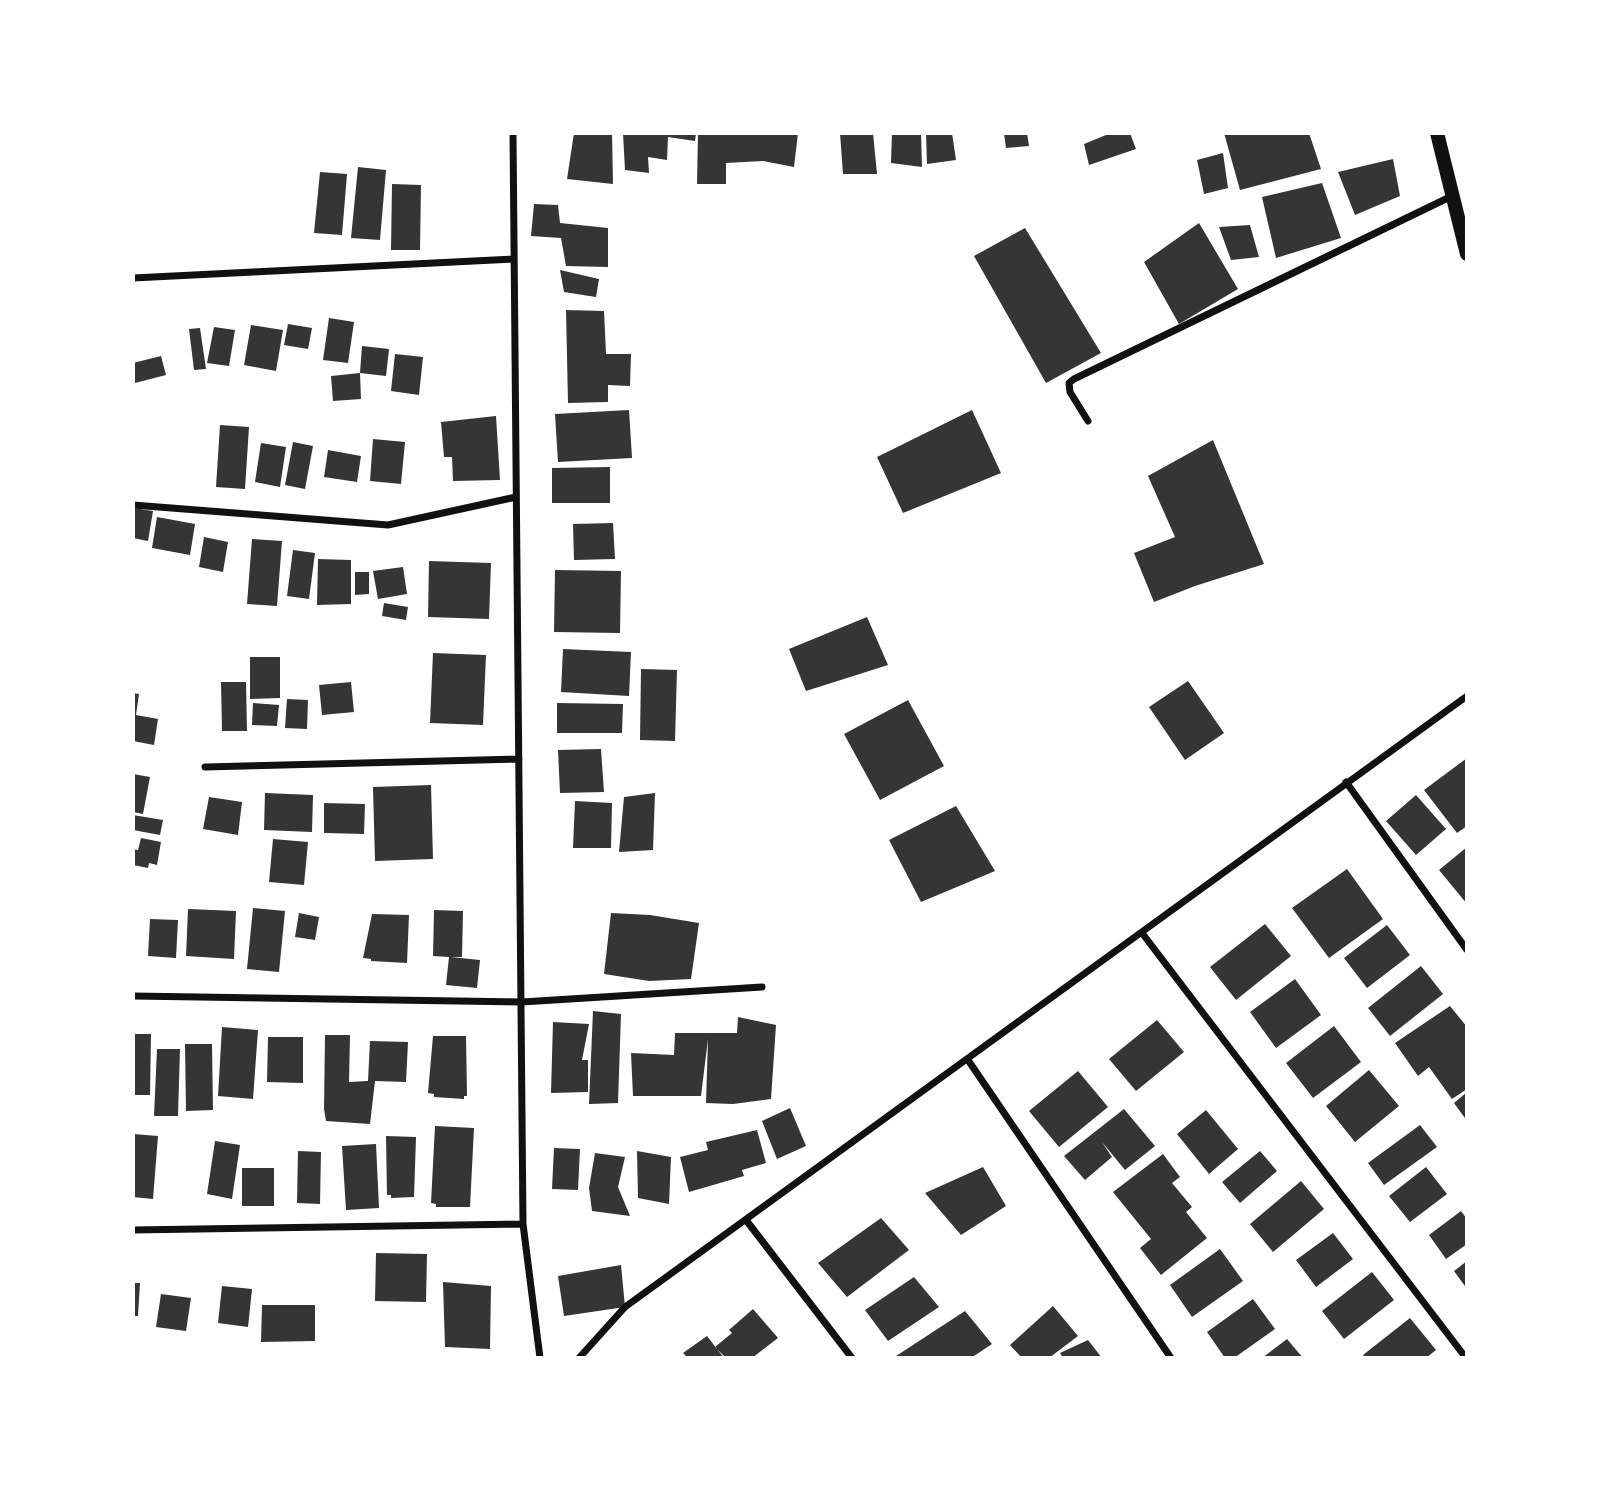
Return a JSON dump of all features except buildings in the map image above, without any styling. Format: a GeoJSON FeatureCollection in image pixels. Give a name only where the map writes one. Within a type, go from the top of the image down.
{"type":"FeatureCollection","features":[{"type":"Feature","properties":{"kind":"main road"},"geometry":{"type":"LineString","coordinates":[[1437,133],[1467,254]]}},
{"type":"Feature","properties":{"kind":"street"},"geometry":{"type":"LineString","coordinates":[[513,133],[523,1224],[540,1358]]}},
{"type":"Feature","properties":{"kind":"street"},"geometry":{"type":"LineString","coordinates":[[1088,421],[1070,392],[1069,383],[1074,379],[1452,196]]}},
{"type":"Feature","properties":{"kind":"street"},"geometry":{"type":"LineString","coordinates":[[133,278],[514,259]]}},
{"type":"Feature","properties":{"kind":"street"},"geometry":{"type":"LineString","coordinates":[[133,505],[388,525],[516,498]]}},
{"type":"Feature","properties":{"kind":"street"},"geometry":{"type":"LineString","coordinates":[[579,1358],[625,1307],[1467,696]]}},
{"type":"Feature","properties":{"kind":"street"},"geometry":{"type":"LineString","coordinates":[[205,767],[519,759]]}},
{"type":"Feature","properties":{"kind":"street"},"geometry":{"type":"LineString","coordinates":[[1346,782],[1467,950]]}},
{"type":"Feature","properties":{"kind":"street"},"geometry":{"type":"LineString","coordinates":[[1142,933],[1466,1358]]}},
{"type":"Feature","properties":{"kind":"street"},"geometry":{"type":"LineString","coordinates":[[133,996],[522,1002],[762,987]]}},
{"type":"Feature","properties":{"kind":"street"},"geometry":{"type":"LineString","coordinates":[[968,1060],[1171,1358]]}},
{"type":"Feature","properties":{"kind":"street"},"geometry":{"type":"LineString","coordinates":[[746,1220],[852,1358]]}},
{"type":"Feature","properties":{"kind":"street"},"geometry":{"type":"LineString","coordinates":[[133,1230],[523,1224]]}}]}
